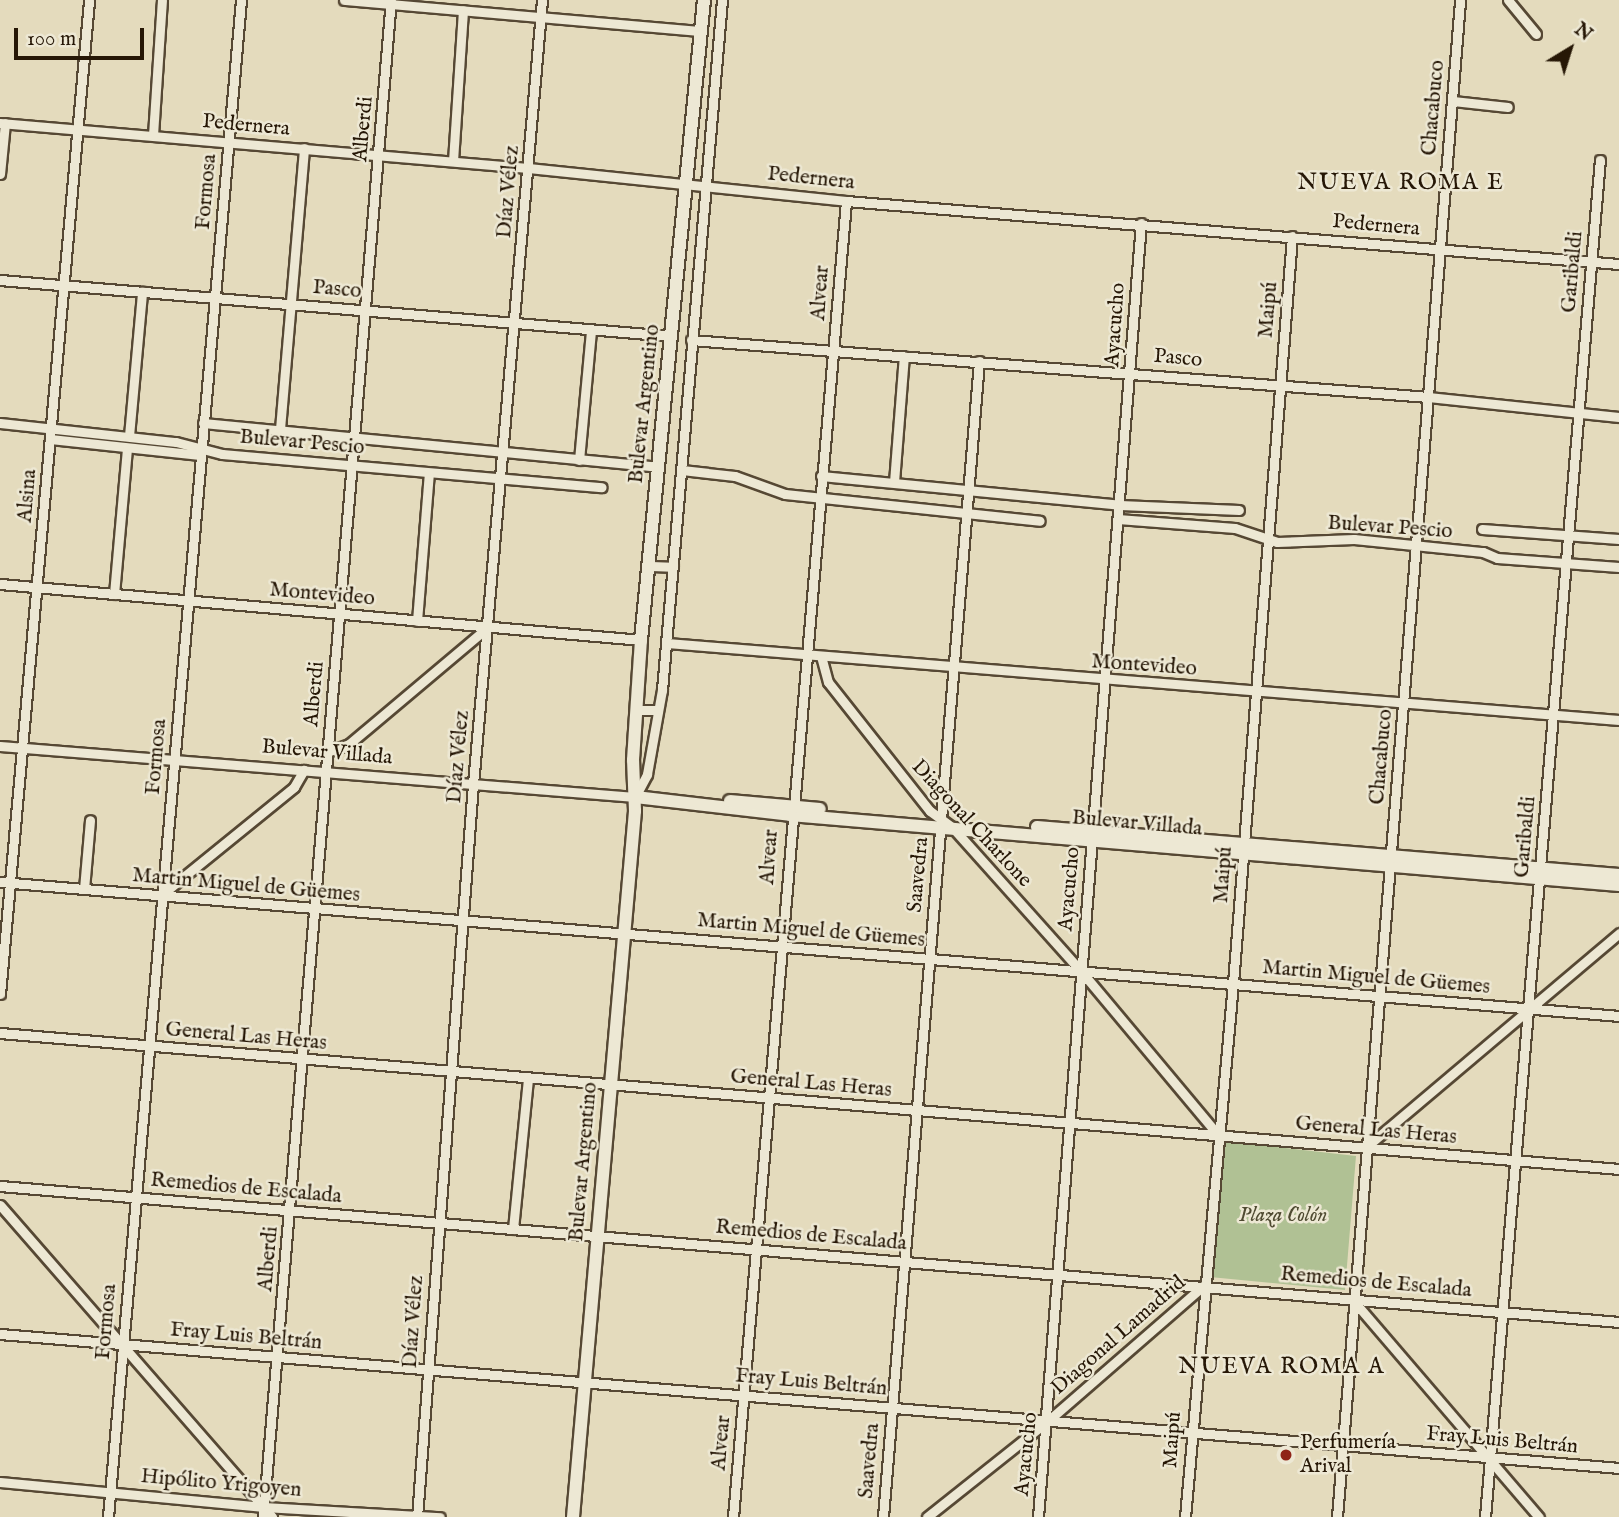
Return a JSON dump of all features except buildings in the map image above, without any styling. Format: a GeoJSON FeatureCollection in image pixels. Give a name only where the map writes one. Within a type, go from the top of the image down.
{"type":"FeatureCollection","features":[{"type":"Feature","properties":{"kind":"main road","name":"Bulevar Argentino"},"geometry":{"type":"LineString","coordinates":[[573,1517],[588,1382],[626,934],[635,811],[636,710],[642,640],[704,0]]}},
{"type":"Feature","properties":{"kind":"main road","name":"Bulevar Villada"},"geometry":{"type":"LineString","coordinates":[[635,797],[652,799],[672,796],[791,811],[945,825],[1541,873],[1619,875]]}},
{"type":"Feature","properties":{"kind":"main road","name":"Bulevar Villada"},"geometry":{"type":"LineString","coordinates":[[1541,873],[1619,885]]}},
{"type":"Feature","properties":{"kind":"main road","name":"Bulevar Argentino"},"geometry":{"type":"LineString","coordinates":[[581,1517],[588,1382]]}},
{"type":"Feature","properties":{"kind":"street","name":"Alsina"},"geometry":{"type":"LineString","coordinates":[[0,994],[89,0]]}},
{"type":"Feature","properties":{"kind":"street"},"geometry":{"type":"LineString","coordinates":[[153,135],[162,0]]}},
{"type":"Feature","properties":{"kind":"street","name":"Formosa"},"geometry":{"type":"LineString","coordinates":[[108,1517],[146,1046],[175,760],[186,601],[241,0]]}},
{"type":"Feature","properties":{"kind":"street"},"geometry":{"type":"LineString","coordinates":[[344,0],[701,31]]}},
{"type":"Feature","properties":{"kind":"street","name":"Díaz Vélez"},"geometry":{"type":"LineString","coordinates":[[417,1516],[473,784],[499,479],[516,323],[542,0]]}},
{"type":"Feature","properties":{"kind":"street"},"geometry":{"type":"LineString","coordinates":[[635,797],[647,774],[667,643],[722,0]]}},
{"type":"Feature","properties":{"kind":"street","name":"Chacabuco"},"geometry":{"type":"LineString","coordinates":[[1336,1517],[1352,1299],[1405,702],[1460,0]]}},
{"type":"Feature","properties":{"kind":"street"},"geometry":{"type":"LineString","coordinates":[[1508,0],[1536,34]]}},
{"type":"Feature","properties":{"kind":"street","name":"Alberdi"},"geometry":{"type":"LineString","coordinates":[[264,1512],[391,2]]}},
{"type":"Feature","properties":{"kind":"street"},"geometry":{"type":"LineString","coordinates":[[453,161],[463,10]]}},
{"type":"Feature","properties":{"kind":"street"},"geometry":{"type":"LineString","coordinates":[[1453,101],[1508,107]]}},
{"type":"Feature","properties":{"kind":"street","name":"Pedernera"},"geometry":{"type":"LineString","coordinates":[[3,123],[453,161],[846,201],[1619,264]]}},
{"type":"Feature","properties":{"kind":"street"},"geometry":{"type":"LineString","coordinates":[[0,174],[3,123]]}},
{"type":"Feature","properties":{"kind":"street"},"geometry":{"type":"LineString","coordinates":[[280,429],[293,304],[304,148]]}},
{"type":"Feature","properties":{"kind":"street","name":"Garibaldi"},"geometry":{"type":"LineString","coordinates":[[1485,1517],[1600,160]]}},
{"type":"Feature","properties":{"kind":"street","name":"Alvear"},"geometry":{"type":"LineString","coordinates":[[733,1517],[791,811],[846,201]]}},
{"type":"Feature","properties":{"kind":"street","name":"Ayacucho"},"geometry":{"type":"LineString","coordinates":[[1038,1517],[1049,1420],[1103,681],[1131,373],[1141,223]]}},
{"type":"Feature","properties":{"kind":"street","name":"Maipú"},"geometry":{"type":"LineString","coordinates":[[1185,1517],[1203,1286],[1233,983],[1292,236]]}},
{"type":"Feature","properties":{"kind":"street","name":"Pasco"},"geometry":{"type":"LineString","coordinates":[[0,280],[671,336]]}},
{"type":"Feature","properties":{"kind":"street"},"geometry":{"type":"LineString","coordinates":[[129,436],[142,292]]}},
{"type":"Feature","properties":{"kind":"street"},"geometry":{"type":"LineString","coordinates":[[579,460],[592,330]]}},
{"type":"Feature","properties":{"kind":"street","name":"Pasco"},"geometry":{"type":"LineString","coordinates":[[691,340],[1428,397],[1619,417]]}},
{"type":"Feature","properties":{"kind":"street"},"geometry":{"type":"LineString","coordinates":[[894,482],[904,356]]}},
{"type":"Feature","properties":{"kind":"street","name":"Saavedra"},"geometry":{"type":"LineString","coordinates":[[883,1517],[929,959],[945,825],[979,361]]}},
{"type":"Feature","properties":{"kind":"street","name":"Bulevar Pescio"},"geometry":{"type":"LineString","coordinates":[[0,423],[51,434],[129,436],[200,452],[602,487]]}},
{"type":"Feature","properties":{"kind":"street","name":"Bulevar Pescio"},"geometry":{"type":"LineString","coordinates":[[203,423],[658,467]]}},
{"type":"Feature","properties":{"kind":"street"},"geometry":{"type":"LineString","coordinates":[[51,434],[127,449],[200,452]]}},
{"type":"Feature","properties":{"kind":"street"},"geometry":{"type":"LineString","coordinates":[[114,594],[127,449]]}},
{"type":"Feature","properties":{"kind":"street"},"geometry":{"type":"LineString","coordinates":[[682,470],[735,475],[785,494],[819,499],[1040,521]]}},
{"type":"Feature","properties":{"kind":"street"},"geometry":{"type":"LineString","coordinates":[[416,621],[429,473]]}},
{"type":"Feature","properties":{"kind":"street"},"geometry":{"type":"LineString","coordinates":[[821,476],[1120,505],[1239,510]]}},
{"type":"Feature","properties":{"kind":"street","name":"Bulevar Pescio"},"geometry":{"type":"LineString","coordinates":[[1118,519],[1235,528],[1266,540],[1354,539],[1416,548],[1619,567]]}},
{"type":"Feature","properties":{"kind":"street","name":"Bulevar Pescio"},"geometry":{"type":"LineString","coordinates":[[1482,529],[1619,539]]}},
{"type":"Feature","properties":{"kind":"street"},"geometry":{"type":"LineString","coordinates":[[649,566],[673,567]]}},
{"type":"Feature","properties":{"kind":"street","name":"Montevideo"},"geometry":{"type":"LineString","coordinates":[[0,584],[642,640]]}},
{"type":"Feature","properties":{"kind":"street"},"geometry":{"type":"LineString","coordinates":[[327,752],[349,744],[488,627]]}},
{"type":"Feature","properties":{"kind":"street","name":"Montevideo"},"geometry":{"type":"LineString","coordinates":[[667,643],[1103,681],[1619,720]]}},
{"type":"Feature","properties":{"kind":"street","name":"Diagonal Charlone"},"geometry":{"type":"LineString","coordinates":[[821,656],[828,682],[945,825],[1081,971],[1218,1135]]}},
{"type":"Feature","properties":{"kind":"street"},"geometry":{"type":"LineString","coordinates":[[636,710],[656,710]]}},
{"type":"Feature","properties":{"kind":"street","name":"Bulevar Villada"},"geometry":{"type":"LineString","coordinates":[[0,746],[635,797]]}},
{"type":"Feature","properties":{"kind":"street"},"geometry":{"type":"LineString","coordinates":[[160,896],[294,787],[304,770]]}},
{"type":"Feature","properties":{"kind":"street"},"geometry":{"type":"LineString","coordinates":[[84,889],[90,820]]}},
{"type":"Feature","properties":{"kind":"street","name":"Martin Miguel de Güemes"},"geometry":{"type":"LineString","coordinates":[[0,882],[1619,1016]]}},
{"type":"Feature","properties":{"kind":"street"},"geometry":{"type":"LineString","coordinates":[[1365,1148],[1619,933]]}},
{"type":"Feature","properties":{"kind":"street","name":"General Las Heras"},"geometry":{"type":"LineString","coordinates":[[0,1033],[1619,1170]]}},
{"type":"Feature","properties":{"kind":"street"},"geometry":{"type":"LineString","coordinates":[[513,1229],[528,1078]]}},
{"type":"Feature","properties":{"kind":"street","name":"Remedios de Escalada"},"geometry":{"type":"LineString","coordinates":[[0,1186],[1619,1322]]}},
{"type":"Feature","properties":{"kind":"street"},"geometry":{"type":"LineString","coordinates":[[0,1205],[122,1343],[264,1512],[272,1517]]}},
{"type":"Feature","properties":{"kind":"street","name":"Diagonal Lamadrid"},"geometry":{"type":"LineString","coordinates":[[927,1517],[1049,1420],[1203,1286]]}},
{"type":"Feature","properties":{"kind":"street"},"geometry":{"type":"LineString","coordinates":[[1352,1299],[1539,1517]]}},
{"type":"Feature","properties":{"kind":"street","name":"Fray Luis Beltrán"},"geometry":{"type":"LineString","coordinates":[[0,1334],[1619,1468]]}},
{"type":"Feature","properties":{"kind":"street","name":"Hipólito Yrigoyen"},"geometry":{"type":"LineString","coordinates":[[0,1482],[110,1492],[264,1512],[440,1517]]}},
{"type":"Feature","properties":{"kind":"green space","name":"Plaza Colón"},"geometry":{"type":"Polygon","coordinates":[[[1223,1141],[1356,1156],[1345,1290],[1210,1277],[1223,1141]]]}},
{"type":"Feature","properties":{"kind":"place","name":"Perfumería Arival"},"geometry":{"type":"Point","coordinates":[1286,1455]}},
{"type":"Feature","properties":{"kind":"district","name":"NUEVA ROMA E"},"geometry":{"type":"Point","coordinates":[1401,183]}},
{"type":"Feature","properties":{"kind":"district","name":"NUEVA ROMA A"},"geometry":{"type":"Point","coordinates":[1282,1367]}}]}
